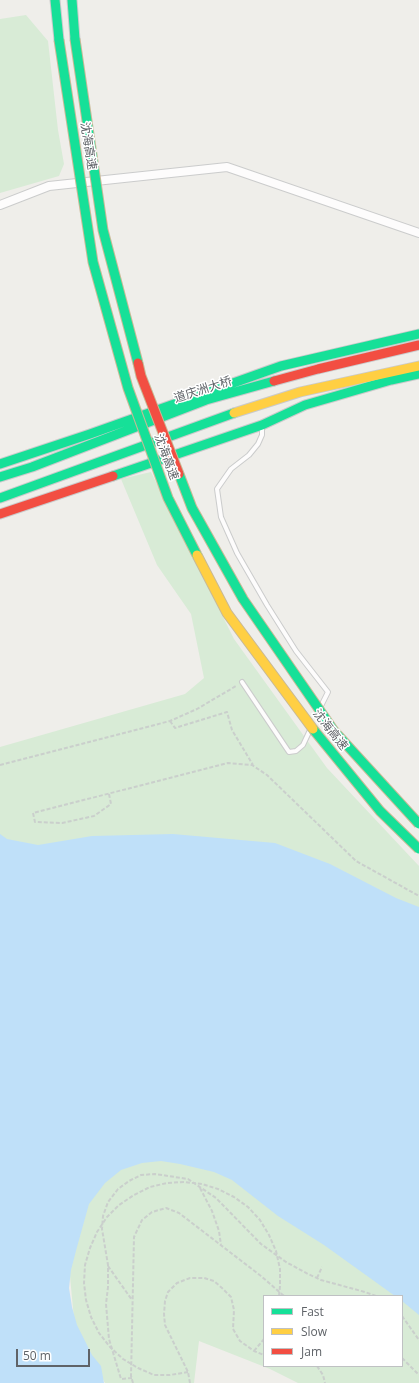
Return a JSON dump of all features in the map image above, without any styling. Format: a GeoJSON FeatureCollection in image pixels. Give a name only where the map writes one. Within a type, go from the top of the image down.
{"type":"FeatureCollection","features":[{"type":"Feature","properties":{"kind":"main road","name":"沈海高速"},"geometry":{"type":"LineString","coordinates":[[55,0],[59,40],[93,262],[128,388],[168,498],[227,613],[310,725],[380,811],[419,849]]}},
{"type":"Feature","properties":{"kind":"main road","name":"沈海高速"},"geometry":{"type":"LineString","coordinates":[[72,0],[75,39],[103,230],[141,376],[192,508],[243,599],[334,730],[419,824]]}},
{"type":"Feature","properties":{"kind":"main road"},"geometry":{"type":"LineString","coordinates":[[0,464],[90,434],[281,366],[419,334]]}},
{"type":"Feature","properties":{"kind":"main road","name":"道庆洲大桥"},"geometry":{"type":"LineString","coordinates":[[0,477],[32,467],[206,400],[318,369],[419,345]]}},
{"type":"Feature","properties":{"kind":"main road"},"geometry":{"type":"LineString","coordinates":[[0,498],[223,416],[300,392],[419,366]]}},
{"type":"Feature","properties":{"kind":"main road"},"geometry":{"type":"LineString","coordinates":[[0,514],[262,425],[305,405],[390,380],[419,374]]}},
{"type":"Feature","properties":{"kind":"street"},"geometry":{"type":"LineString","coordinates":[[0,205],[49,186],[227,167],[419,233]]}},
{"type":"Feature","properties":{"kind":"lane"},"geometry":{"type":"LineString","coordinates":[[262,425],[262,435],[258,444],[249,455],[231,469],[217,489],[220,517],[237,553],[267,605],[296,651],[328,692],[318,712]]}},
{"type":"Feature","properties":{"kind":"lane"},"geometry":{"type":"LineString","coordinates":[[242,682],[289,752],[296,751],[303,745],[315,719]]}},
{"type":"Feature","properties":{"kind":"path"},"geometry":{"type":"LineString","coordinates":[[0,765],[170,721],[197,709],[242,682]]}},
{"type":"Feature","properties":{"kind":"path"},"geometry":{"type":"LineString","coordinates":[[170,721],[175,728],[227,712],[232,730],[254,766],[267,775],[356,861],[419,896]]}},
{"type":"Feature","properties":{"kind":"path"},"geometry":{"type":"LineString","coordinates":[[109,794],[111,804],[94,816],[62,823],[36,822],[33,814],[109,794],[228,763],[254,766]]}},
{"type":"Feature","properties":{"kind":"path"},"geometry":{"type":"LineString","coordinates":[[132,1378],[121,1379],[109,1339],[106,1304],[108,1265],[102,1229],[103,1216],[108,1202],[118,1189],[141,1175],[155,1174],[188,1179],[227,1208],[261,1244],[286,1262],[317,1278],[373,1295]]}},
{"type":"Feature","properties":{"kind":"path"},"geometry":{"type":"LineString","coordinates":[[188,1372],[170,1375],[154,1375],[138,1368],[123,1359],[110,1347],[99,1333],[91,1317],[86,1300],[84,1282],[85,1265],[97,1232],[107,1217],[119,1205],[134,1195],[167,1183],[184,1182],[202,1184],[218,1189],[234,1197],[248,1207],[260,1220],[269,1235],[276,1251],[280,1269],[279,1295]]}},
{"type":"Feature","properties":{"kind":"path"},"geometry":{"type":"LineString","coordinates":[[200,1187],[212,1212],[221,1245]]}},
{"type":"Feature","properties":{"kind":"path"},"geometry":{"type":"LineString","coordinates":[[133,1383],[134,1237],[142,1220],[152,1212],[166,1208],[179,1213],[261,1276],[283,1295]]}},
{"type":"Feature","properties":{"kind":"path"},"geometry":{"type":"LineString","coordinates":[[108,1265],[133,1300]]}},
{"type":"Feature","properties":{"kind":"path"},"geometry":{"type":"LineString","coordinates":[[317,1278],[322,1267]]}},
{"type":"Feature","properties":{"kind":"path"},"geometry":{"type":"LineString","coordinates":[[190,1383],[188,1372],[165,1325],[165,1301],[168,1292],[176,1283],[190,1278],[204,1278],[214,1281],[230,1297],[234,1310],[233,1329],[240,1341],[254,1351],[263,1355]]}},
{"type":"Feature","properties":{"kind":"path"},"geometry":{"type":"LineString","coordinates":[[403,1317],[419,1340]]}},
{"type":"Feature","properties":{"kind":"path"},"geometry":{"type":"LineString","coordinates":[[254,1351],[263,1340]]}},
{"type":"Feature","properties":{"kind":"path"},"geometry":{"type":"LineString","coordinates":[[403,1359],[419,1375]]}},
{"type":"Feature","properties":{"kind":"path"},"geometry":{"type":"LineString","coordinates":[[317,1367],[323,1375],[325,1383]]}},
{"type":"Feature","properties":{"kind":"green space"},"geometry":{"type":"Polygon","coordinates":[[[26,15],[48,41],[58,130],[64,164],[59,176],[0,193],[0,19],[26,15]]]}},
{"type":"Feature","properties":{"kind":"green space"},"geometry":{"type":"Polygon","coordinates":[[[151,472],[234,639],[327,768],[419,866],[419,923],[0,859],[0,747],[185,694],[204,678],[191,614],[157,565],[121,479],[151,472]]]}},
{"type":"Feature","properties":{"kind":"green space"},"geometry":{"type":"Polygon","coordinates":[[[140,1151],[224,1163],[402,1295],[263,1295],[263,1366],[199,1341],[194,1383],[105,1383],[75,1330],[68,1255],[92,1186],[140,1151]]]}},
{"type":"Feature","properties":{"kind":"green space"},"geometry":{"type":"Polygon","coordinates":[[[403,1296],[419,1308],[419,1383],[298,1383],[265,1367],[403,1367],[403,1296]]]}},
{"type":"Feature","properties":{"kind":"water"},"geometry":{"type":"Polygon","coordinates":[[[0,834],[7,839],[38,845],[92,836],[173,834],[275,843],[330,864],[396,898],[419,907],[419,1315],[403,1302],[403,1295],[394,1295],[324,1245],[278,1216],[232,1180],[214,1172],[180,1164],[161,1161],[142,1163],[121,1170],[105,1183],[89,1204],[71,1270],[69,1288],[77,1325],[92,1355],[101,1366],[104,1383],[0,1383],[0,834]]]}},
{"type":"Feature","properties":{"kind":"traffic: fast"},"geometry":{"type":"LineString","coordinates":[[55,0],[59,40]]}},
{"type":"Feature","properties":{"kind":"traffic: fast"},"geometry":{"type":"LineString","coordinates":[[72,0],[75,39]]}},
{"type":"Feature","properties":{"kind":"traffic: fast"},"geometry":{"type":"LineString","coordinates":[[75,39],[103,230],[138,363]]}},
{"type":"Feature","properties":{"kind":"traffic: fast"},"geometry":{"type":"LineString","coordinates":[[59,40],[93,262],[128,388],[168,498],[197,555]]}},
{"type":"Feature","properties":{"kind":"traffic: fast"},"geometry":{"type":"LineString","coordinates":[[0,464],[90,434],[281,366],[419,334]]}},
{"type":"Feature","properties":{"kind":"traffic: fast"},"geometry":{"type":"LineString","coordinates":[[113,476],[262,425],[305,405],[391,380],[419,374]]}},
{"type":"Feature","properties":{"kind":"traffic: fast"},"geometry":{"type":"LineString","coordinates":[[0,477],[32,467],[206,400],[274,381]]}},
{"type":"Feature","properties":{"kind":"traffic: fast"},"geometry":{"type":"LineString","coordinates":[[0,498],[234,413]]}},
{"type":"Feature","properties":{"kind":"traffic: fast"},"geometry":{"type":"LineString","coordinates":[[179,474],[192,508],[243,599],[334,731],[419,824]]}},
{"type":"Feature","properties":{"kind":"traffic: fast"},"geometry":{"type":"LineString","coordinates":[[313,729],[380,811],[419,849]]}},
{"type":"Feature","properties":{"kind":"traffic: slow"},"geometry":{"type":"LineString","coordinates":[[234,413],[300,392],[419,366]]}},
{"type":"Feature","properties":{"kind":"traffic: slow"},"geometry":{"type":"LineString","coordinates":[[197,555],[227,613],[313,729]]}},
{"type":"Feature","properties":{"kind":"traffic: jam"},"geometry":{"type":"LineString","coordinates":[[274,381],[419,345]]}},
{"type":"Feature","properties":{"kind":"traffic: jam"},"geometry":{"type":"LineString","coordinates":[[138,363],[141,376],[179,474]]}},
{"type":"Feature","properties":{"kind":"traffic: jam"},"geometry":{"type":"LineString","coordinates":[[0,514],[113,476]]}}]}
